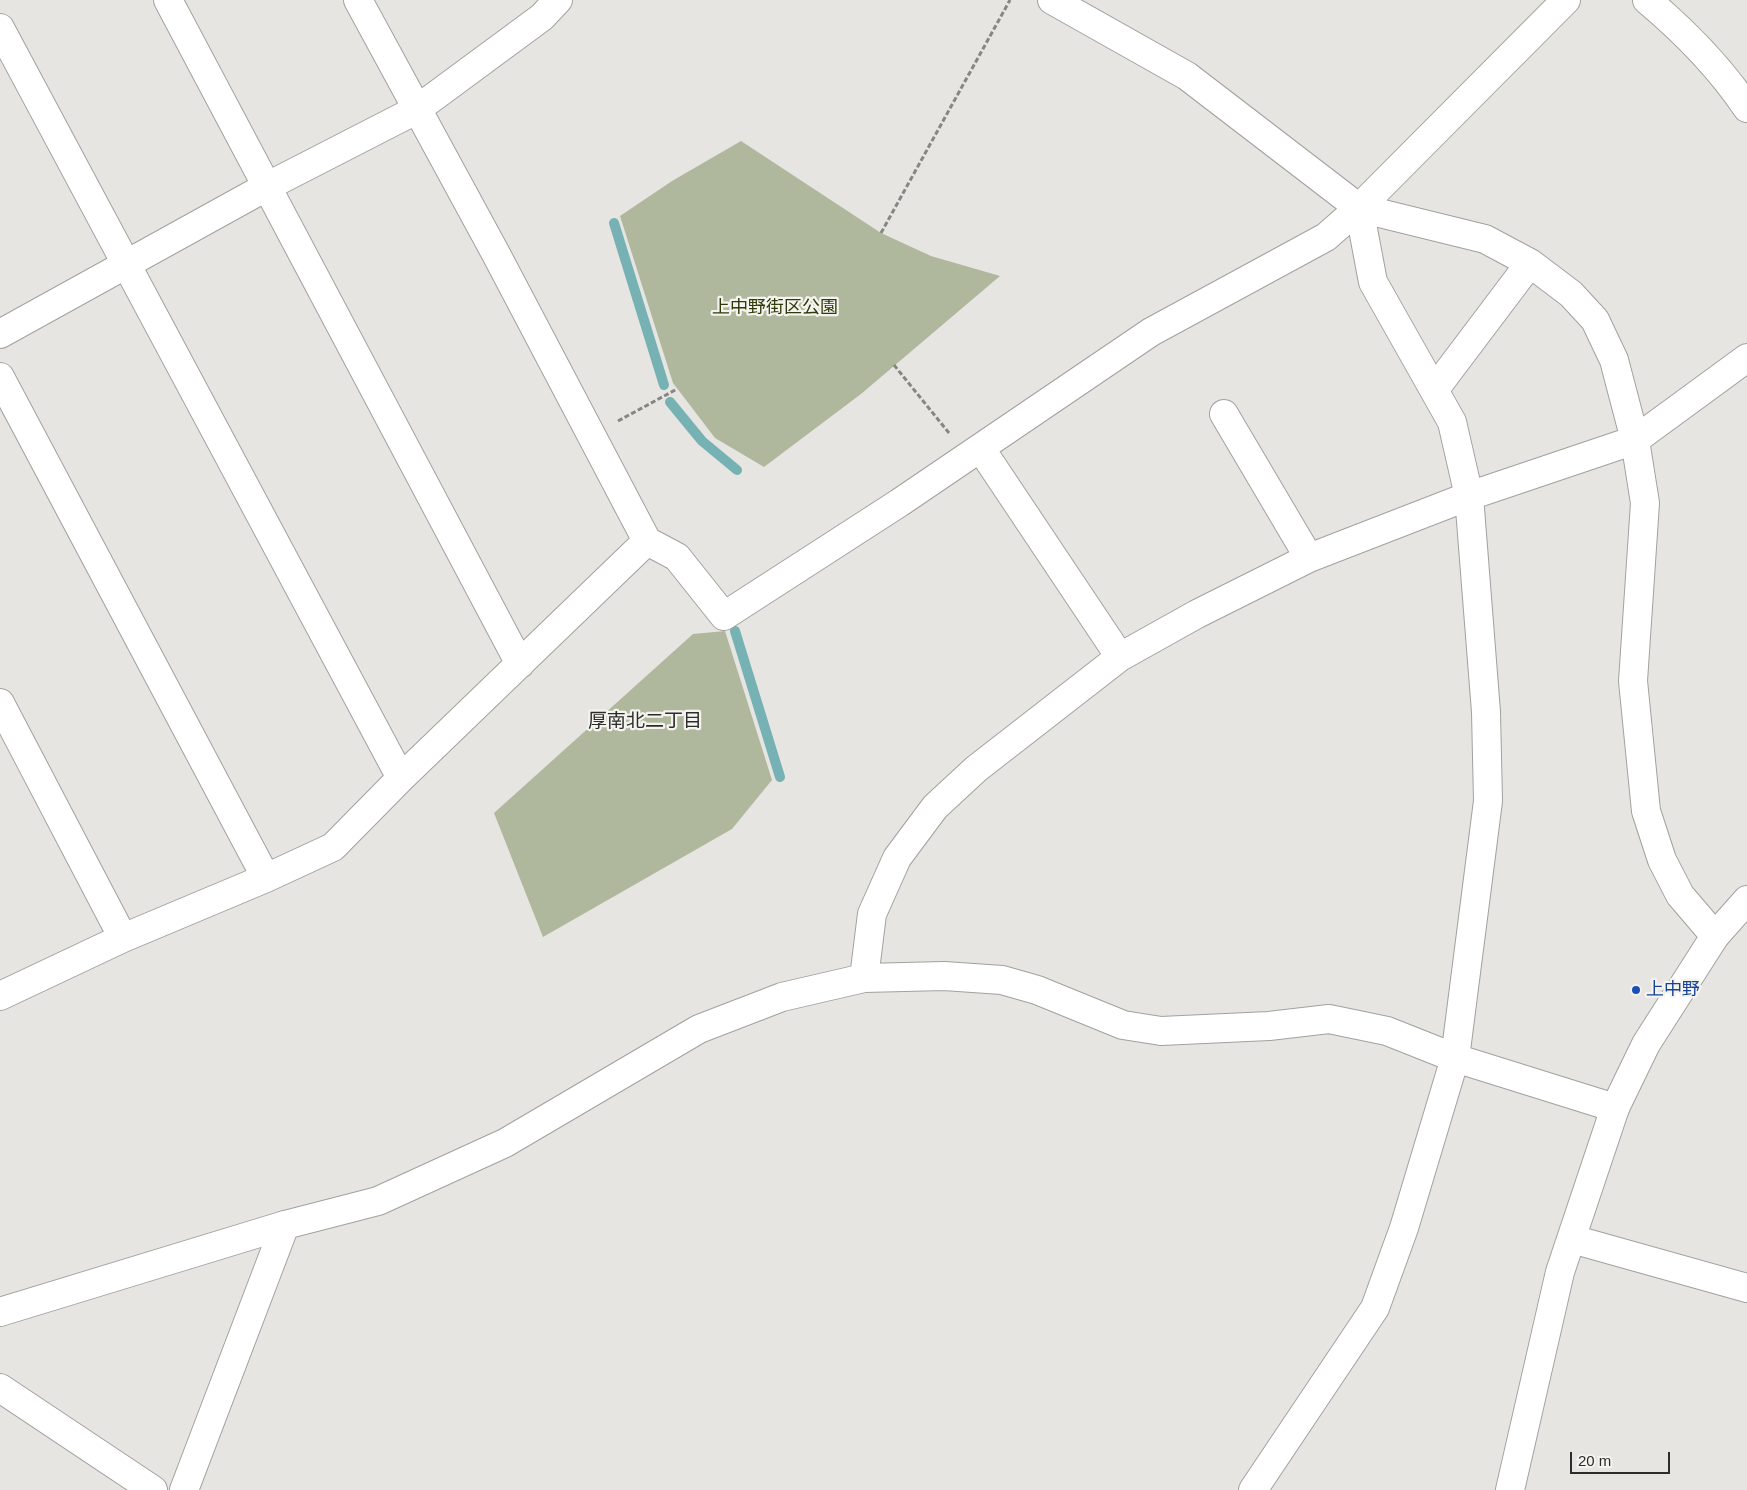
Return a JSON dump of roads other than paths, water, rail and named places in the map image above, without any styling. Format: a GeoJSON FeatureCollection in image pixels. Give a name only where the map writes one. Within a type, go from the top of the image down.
{"type":"FeatureCollection","features":[{"type":"Feature","properties":{"kind":"street"},"geometry":{"type":"LineString","coordinates":[[168,0],[520,664]]}},
{"type":"Feature","properties":{"kind":"street"},"geometry":{"type":"LineString","coordinates":[[358,0],[416,110],[496,254],[647,542],[677,557],[724,616],[975,453],[1151,332],[1326,237],[1359,208],[1566,0]]}},
{"type":"Feature","properties":{"kind":"street"},"geometry":{"type":"LineString","coordinates":[[0,334],[266,187],[416,110],[542,17],[558,0]]}},
{"type":"Feature","properties":{"kind":"street"},"geometry":{"type":"LineString","coordinates":[[1052,0],[1187,76],[1359,208],[1486,239],[1530,263],[1571,294],[1595,320],[1614,360],[1635,440],[1645,504],[1633,681],[1646,811],[1662,860],[1680,895],[1715,936]]}},
{"type":"Feature","properties":{"kind":"street"},"geometry":{"type":"LineString","coordinates":[[1656,3],[1710,59],[1747,108]]}},
{"type":"Feature","properties":{"kind":"street"},"geometry":{"type":"LineString","coordinates":[[0,28],[401,778]]}},
{"type":"Feature","properties":{"kind":"street"},"geometry":{"type":"LineString","coordinates":[[1253,1490],[1375,1308],[1404,1228],[1455,1058],[1488,801],[1486,712],[1480,657],[1469,496],[1452,422],[1373,282],[1359,208]]}},
{"type":"Feature","properties":{"kind":"street"},"geometry":{"type":"LineString","coordinates":[[1435,389],[1530,263]]}},
{"type":"Feature","properties":{"kind":"street"},"geometry":{"type":"LineString","coordinates":[[864,978],[872,914],[898,858],[936,807],[976,769],[1120,658],[1197,614],[1309,558],[1469,496],[1635,440],[1747,358]]}},
{"type":"Feature","properties":{"kind":"street"},"geometry":{"type":"LineString","coordinates":[[0,376],[266,878]]}},
{"type":"Feature","properties":{"kind":"street"},"geometry":{"type":"LineString","coordinates":[[1224,414],[1309,558]]}},
{"type":"Feature","properties":{"kind":"street"},"geometry":{"type":"LineString","coordinates":[[975,453],[1120,658]]}},
{"type":"Feature","properties":{"kind":"street"},"geometry":{"type":"LineString","coordinates":[[0,996],[124,938],[266,878],[333,847],[401,778],[647,542]]}},
{"type":"Feature","properties":{"kind":"street"},"geometry":{"type":"LineString","coordinates":[[0,703],[124,938]]}},
{"type":"Feature","properties":{"kind":"street"},"geometry":{"type":"LineString","coordinates":[[1510,1490],[1560,1272],[1615,1108],[1646,1044],[1715,936],[1747,900]]}},
{"type":"Feature","properties":{"kind":"street"},"geometry":{"type":"LineString","coordinates":[[0,1312],[285,1226],[378,1201],[505,1143],[699,1028],[782,997],[864,978],[944,976],[1002,980],[1037,990],[1123,1025],[1161,1031],[1270,1026],[1329,1019],[1387,1031],[1455,1058],[1615,1108]]}},
{"type":"Feature","properties":{"kind":"street"},"geometry":{"type":"LineString","coordinates":[[184,1490],[285,1226]]}},
{"type":"Feature","properties":{"kind":"street"},"geometry":{"type":"LineString","coordinates":[[1572,1239],[1747,1288]]}},
{"type":"Feature","properties":{"kind":"street"},"geometry":{"type":"LineString","coordinates":[[0,1388],[153,1490]]}},
{"type":"Feature","properties":{"kind":"waterway"},"geometry":{"type":"LineString","coordinates":[[614,223],[664,385]]}},
{"type":"Feature","properties":{"kind":"waterway"},"geometry":{"type":"LineString","coordinates":[[670,402],[702,441],[737,470]]}},
{"type":"Feature","properties":{"kind":"waterway"},"geometry":{"type":"LineString","coordinates":[[735,631],[780,777]]}},
{"type":"Feature","properties":{"kind":"place","name":"上中野"},"geometry":{"type":"Point","coordinates":[1636,990]}},
{"type":"Feature","properties":{"kind":"district","name":"厚南北二丁目"},"geometry":{"type":"Point","coordinates":[645,722]}},
{"type":"Feature","properties":{"kind":"park label","name":"上中野街区公園"},"geometry":{"type":"Point","coordinates":[775,308]}}]}
